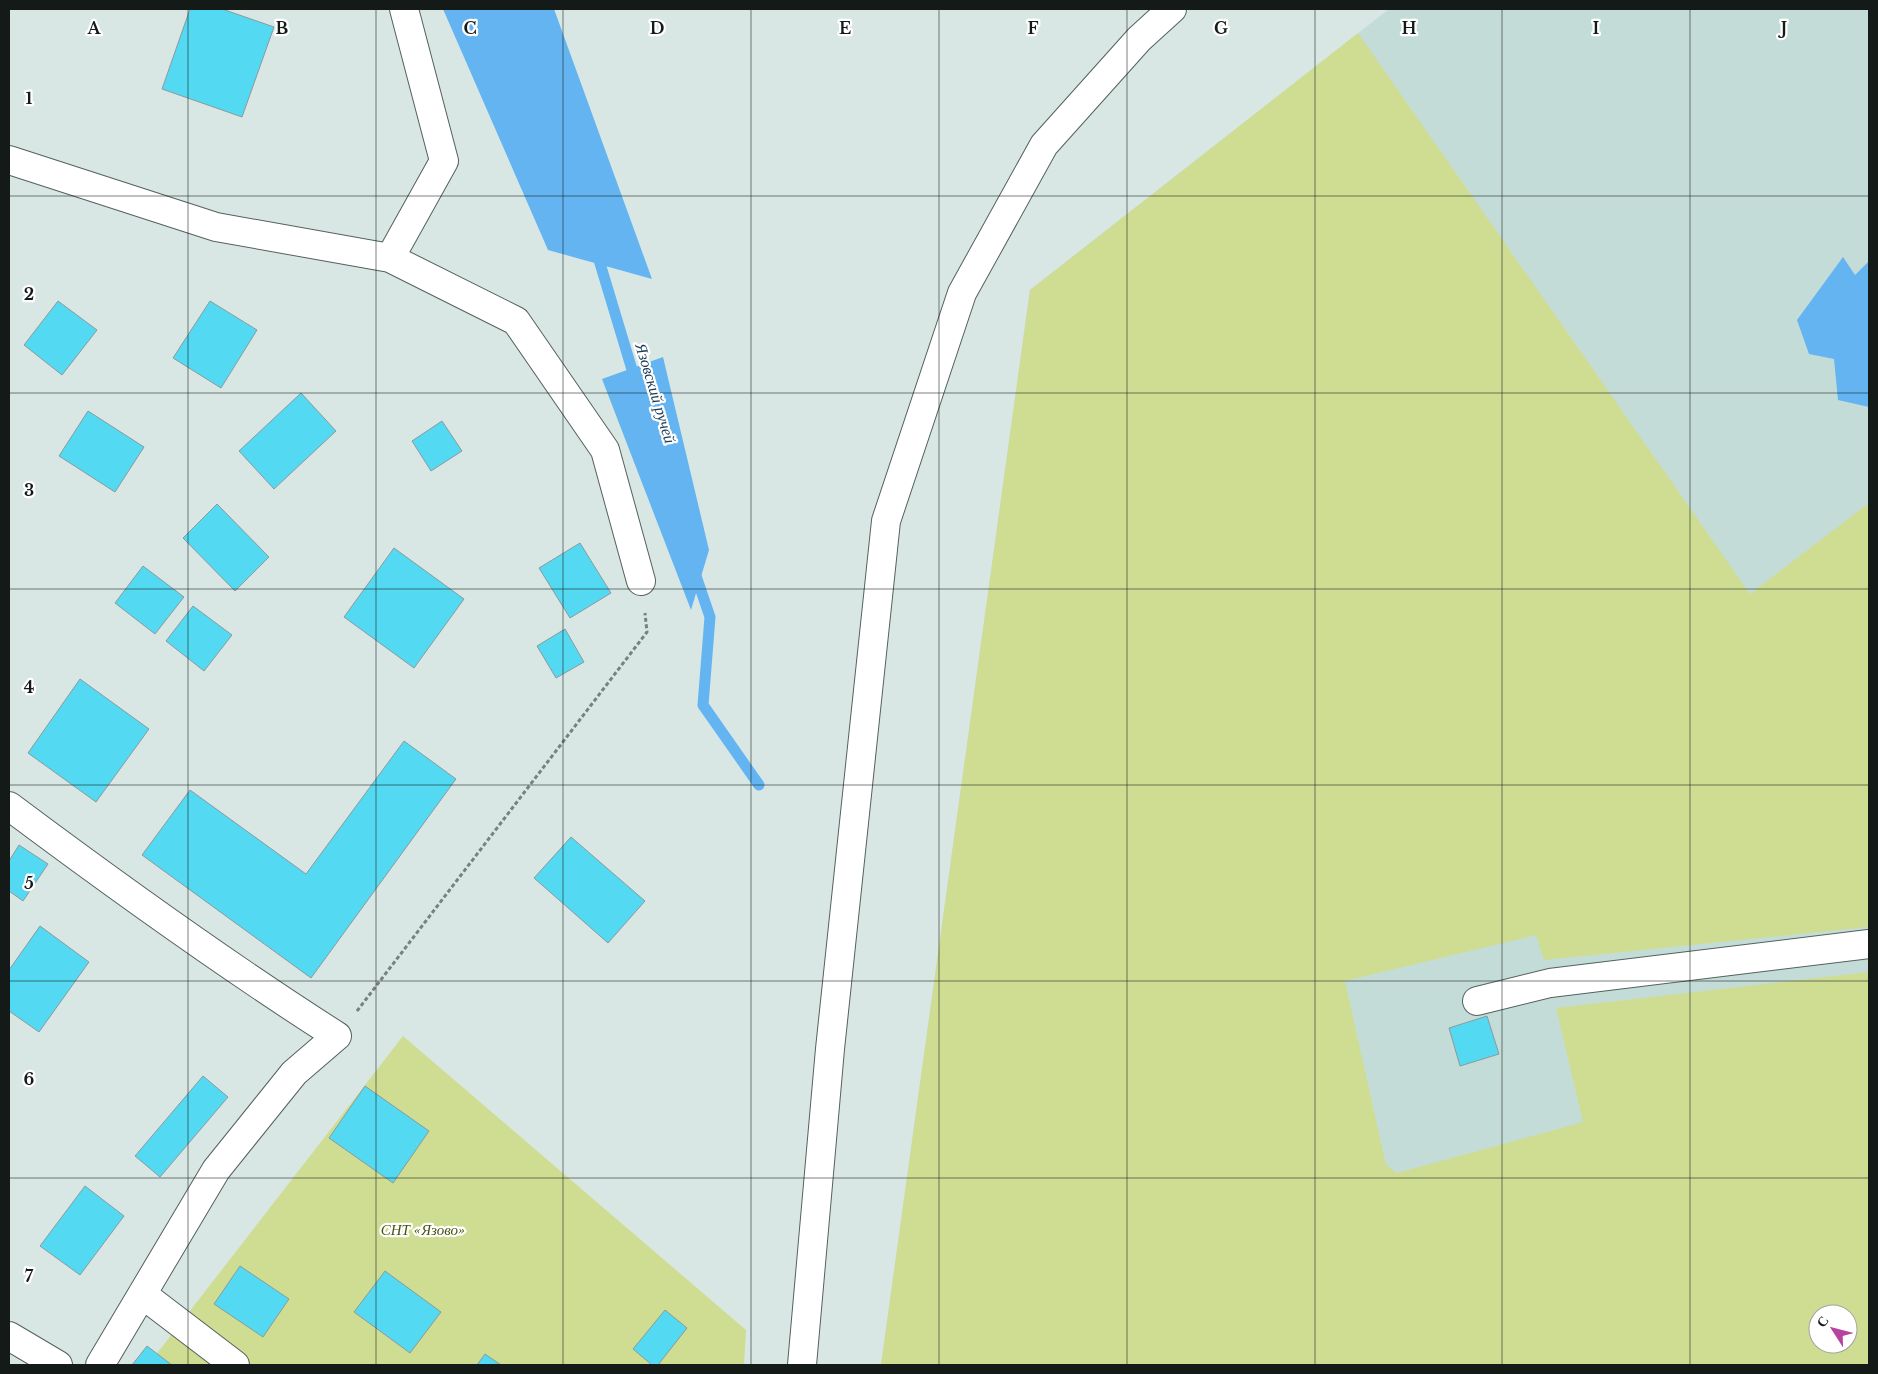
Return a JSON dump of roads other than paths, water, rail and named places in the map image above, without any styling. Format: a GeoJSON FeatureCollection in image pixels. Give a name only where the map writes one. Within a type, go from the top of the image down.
{"type":"FeatureCollection","features":[{"type":"Feature","properties":{"kind":"street"},"geometry":{"type":"LineString","coordinates":[[390,258],[444,161],[404,9]]}},
{"type":"Feature","properties":{"kind":"street"},"geometry":{"type":"LineString","coordinates":[[802,1365],[830,1049],[886,521],[962,293],[1034,162],[1044,145],[1088,95],[1139,39],[1172,9]]}},
{"type":"Feature","properties":{"kind":"street"},"geometry":{"type":"LineString","coordinates":[[9,160],[216,227],[390,258],[516,321],[605,450],[641,580]]}},
{"type":"Feature","properties":{"kind":"street"},"geometry":{"type":"LineString","coordinates":[[9,806],[152,913],[250,980],[337,1036],[294,1073],[216,1170],[100,1365]]}},
{"type":"Feature","properties":{"kind":"street"},"geometry":{"type":"LineString","coordinates":[[1477,1001],[1550,983],[1869,944]]}},
{"type":"Feature","properties":{"kind":"street"},"geometry":{"type":"LineString","coordinates":[[142,1294],[235,1365]]}},
{"type":"Feature","properties":{"kind":"street"},"geometry":{"type":"LineString","coordinates":[[9,1336],[58,1365]]}},
{"type":"Feature","properties":{"kind":"water"},"geometry":{"type":"Polygon","coordinates":[[[443,9],[554,9],[652,279],[548,250],[443,9]]]}},
{"type":"Feature","properties":{"kind":"water"},"geometry":{"type":"Polygon","coordinates":[[[1843,257],[1855,275],[1869,261],[1869,407],[1838,400],[1834,359],[1809,354],[1797,320],[1843,257]]]}},
{"type":"Feature","properties":{"kind":"water"},"geometry":{"type":"Polygon","coordinates":[[[663,357],[709,550],[691,610],[602,379],[663,357]]]}},
{"type":"Feature","properties":{"kind":"waterway","name":"Язовский ручей"},"geometry":{"type":"LineString","coordinates":[[596,250],[636,383]]}},
{"type":"Feature","properties":{"kind":"waterway","name":"Язовский ручей"},"geometry":{"type":"LineString","coordinates":[[694,570],[710,617],[703,705],[759,785]]}},
{"type":"Feature","properties":{"kind":"park label","name":"СНТ «Язово»"},"geometry":{"type":"Point","coordinates":[423,1230]}}]}
